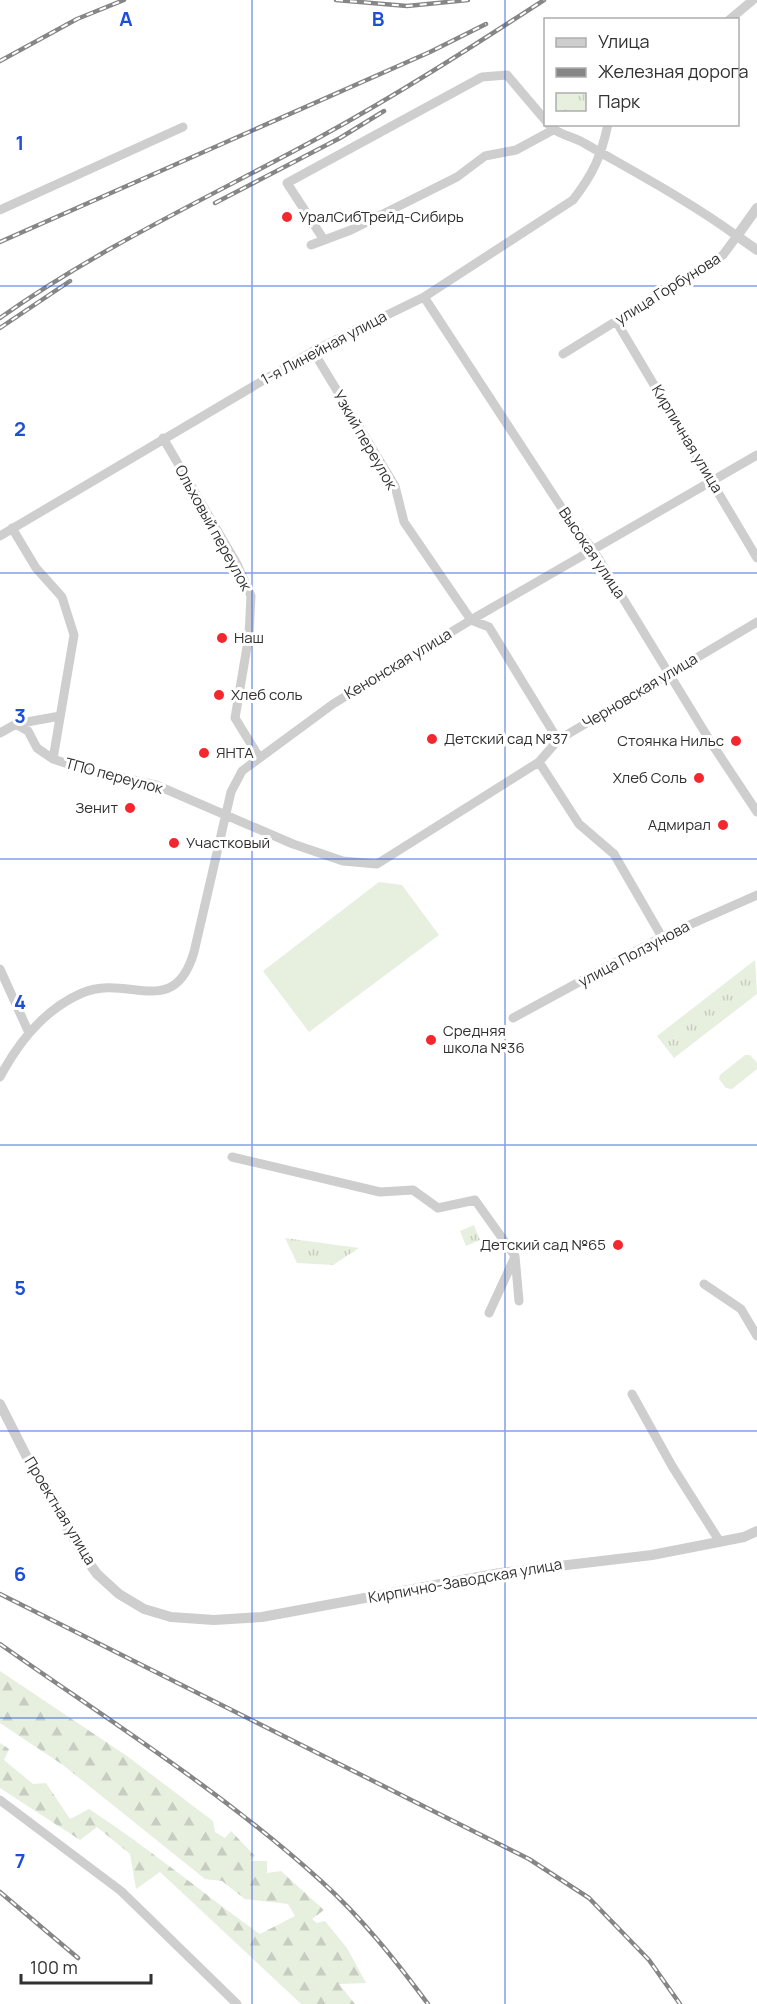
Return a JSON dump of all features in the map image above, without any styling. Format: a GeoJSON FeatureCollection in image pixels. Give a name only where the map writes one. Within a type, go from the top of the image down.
{"type":"FeatureCollection","features":[{"type":"Feature","properties":{"kind":"street"},"geometry":{"type":"LineString","coordinates":[[731,18],[753,0]]}},
{"type":"Feature","properties":{"kind":"street"},"geometry":{"type":"LineString","coordinates":[[324,240],[287,183],[482,77],[507,75],[544,119]]}},
{"type":"Feature","properties":{"kind":"street"},"geometry":{"type":"LineString","coordinates":[[311,245],[351,230],[457,177],[485,156],[516,150],[548,126]]}},
{"type":"Feature","properties":{"kind":"street"},"geometry":{"type":"LineString","coordinates":[[551,126],[699,208],[757,250]]}},
{"type":"Feature","properties":{"kind":"street","name":"1-я Линейная улица"},"geometry":{"type":"LineString","coordinates":[[0,536],[313,351],[424,297],[573,200],[590,178],[602,155],[608,126]]}},
{"type":"Feature","properties":{"kind":"street"},"geometry":{"type":"LineString","coordinates":[[0,210],[183,127]]}},
{"type":"Feature","properties":{"kind":"street","name":"улица Горбунова"},"geometry":{"type":"LineString","coordinates":[[563,354],[723,255],[757,208]]}},
{"type":"Feature","properties":{"kind":"street","name":"Высокая улица"},"geometry":{"type":"LineString","coordinates":[[424,297],[569,519],[594,551],[757,812]]}},
{"type":"Feature","properties":{"kind":"street","name":"Кирпичная улица"},"geometry":{"type":"LineString","coordinates":[[616,321],[757,558]]}},
{"type":"Feature","properties":{"kind":"street","name":"Узкий переулок"},"geometry":{"type":"LineString","coordinates":[[313,351],[395,486],[404,522],[471,620]]}},
{"type":"Feature","properties":{"kind":"street","name":"Ольховый переулок"},"geometry":{"type":"LineString","coordinates":[[163,438],[237,564],[251,596],[249,635],[235,718],[259,757]]}},
{"type":"Feature","properties":{"kind":"street","name":"Кенонская улица"},"geometry":{"type":"LineString","coordinates":[[29,1033],[83,992],[107,988],[161,991],[176,985],[187,969],[194,952],[225,814],[237,777],[259,757],[333,704],[471,620],[757,455]]}},
{"type":"Feature","properties":{"kind":"street","name":"ТПО переулок"},"geometry":{"type":"LineString","coordinates":[[12,528],[36,568],[62,597],[74,635],[54,759],[83,769],[156,785],[293,844],[343,861],[377,864],[407,843]]}},
{"type":"Feature","properties":{"kind":"street"},"geometry":{"type":"LineString","coordinates":[[471,620],[489,627],[558,740]]}},
{"type":"Feature","properties":{"kind":"street","name":"Черновская улица"},"geometry":{"type":"LineString","coordinates":[[407,843],[539,762],[558,740],[669,672],[757,622]]}},
{"type":"Feature","properties":{"kind":"street"},"geometry":{"type":"LineString","coordinates":[[0,733],[16,724],[60,716]]}},
{"type":"Feature","properties":{"kind":"street"},"geometry":{"type":"LineString","coordinates":[[16,724],[28,731],[37,748],[54,759]]}},
{"type":"Feature","properties":{"kind":"street"},"geometry":{"type":"LineString","coordinates":[[539,762],[579,824],[614,854],[662,937]]}},
{"type":"Feature","properties":{"kind":"street","name":"улица Ползунова"},"geometry":{"type":"LineString","coordinates":[[513,1018],[662,937],[757,895]]}},
{"type":"Feature","properties":{"kind":"street"},"geometry":{"type":"LineString","coordinates":[[0,969],[29,1033],[19,1043],[0,1077]]}},
{"type":"Feature","properties":{"kind":"street"},"geometry":{"type":"LineString","coordinates":[[232,1156],[380,1192],[413,1190],[438,1208],[475,1200],[515,1256],[519,1301]]}},
{"type":"Feature","properties":{"kind":"street"},"geometry":{"type":"LineString","coordinates":[[489,1313],[515,1256]]}},
{"type":"Feature","properties":{"kind":"street"},"geometry":{"type":"LineString","coordinates":[[704,1284],[741,1308],[757,1336]]}},
{"type":"Feature","properties":{"kind":"street"},"geometry":{"type":"LineString","coordinates":[[632,1394],[720,1542]]}},
{"type":"Feature","properties":{"kind":"street","name":"Проектная улица"},"geometry":{"type":"LineString","coordinates":[[0,1404],[36,1475],[97,1574],[119,1594],[144,1609],[171,1617]]}},
{"type":"Feature","properties":{"kind":"street","name":"Кирпично-Заводская улица"},"geometry":{"type":"LineString","coordinates":[[171,1617],[214,1620],[262,1617],[500,1573],[652,1555],[744,1537],[757,1530]]}},
{"type":"Feature","properties":{"kind":"street"},"geometry":{"type":"LineString","coordinates":[[0,1800],[121,1891],[237,2004]]}},
{"type":"Feature","properties":{"kind":"green space"},"geometry":{"type":"Polygon","coordinates":[[[379,882],[402,885],[439,935],[309,1032],[263,971],[379,882]]]}},
{"type":"Feature","properties":{"kind":"green space"},"geometry":{"type":"Polygon","coordinates":[[[755,960],[757,994],[674,1058],[657,1036],[755,960]]]}},
{"type":"Feature","properties":{"kind":"green space"},"geometry":{"type":"Polygon","coordinates":[[[745,1055],[750,1055],[757,1063],[757,1069],[732,1089],[726,1088],[719,1079],[720,1075],[745,1055]]]}},
{"type":"Feature","properties":{"kind":"green space"},"geometry":{"type":"Polygon","coordinates":[[[474,1225],[480,1240],[466,1246],[460,1231],[474,1225]]]}},
{"type":"Feature","properties":{"kind":"green space"},"geometry":{"type":"Polygon","coordinates":[[[285,1238],[359,1248],[333,1265],[297,1263],[285,1238]]]}},
{"type":"Feature","properties":{"kind":"green space"},"geometry":{"type":"Polygon","coordinates":[[[0,1671],[127,1756],[213,1821],[215,1832],[225,1838],[231,1831],[255,1856],[250,1861],[267,1861],[267,1873],[281,1871],[324,1910],[312,1919],[317,1923],[325,1921],[347,1948],[366,1983],[339,1984],[355,2004],[301,2004],[160,1872],[136,1889],[130,1854],[97,1827],[80,1840],[0,1788],[0,1743],[9,1749],[4,1760],[33,1784],[46,1783],[70,1819],[89,1809],[260,1934],[295,1916],[288,1904],[245,1899],[222,1881],[205,1879],[63,1765],[0,1723],[0,1671]]]}},
{"type":"Feature","properties":{"kind":"railway"},"geometry":{"type":"LineString","coordinates":[[0,61],[77,19],[124,0]]}},
{"type":"Feature","properties":{"kind":"railway"},"geometry":{"type":"LineString","coordinates":[[336,0],[407,6],[468,0]]}},
{"type":"Feature","properties":{"kind":"railway"},"geometry":{"type":"LineString","coordinates":[[0,318],[38,292],[117,245],[377,105],[544,0]]}},
{"type":"Feature","properties":{"kind":"railway"},"geometry":{"type":"LineString","coordinates":[[0,242],[430,52],[486,24]]}},
{"type":"Feature","properties":{"kind":"railway"},"geometry":{"type":"LineString","coordinates":[[215,203],[340,138],[384,111]]}},
{"type":"Feature","properties":{"kind":"railway"},"geometry":{"type":"LineString","coordinates":[[0,328],[70,281]]}},
{"type":"Feature","properties":{"kind":"railway"},"geometry":{"type":"LineString","coordinates":[[0,1594],[529,1859],[589,1898],[649,1960],[680,2004]]}},
{"type":"Feature","properties":{"kind":"railway"},"geometry":{"type":"LineString","coordinates":[[0,1644],[205,1787],[284,1848],[351,1910],[428,2004]]}},
{"type":"Feature","properties":{"kind":"railway"},"geometry":{"type":"LineString","coordinates":[[0,1892],[78,1958]]}},
{"type":"Feature","properties":{"kind":"place","name":"УралСибТрейд-Сибирь"},"geometry":{"type":"Point","coordinates":[287,217]}},
{"type":"Feature","properties":{"kind":"place","name":"Наш"},"geometry":{"type":"Point","coordinates":[222,638]}},
{"type":"Feature","properties":{"kind":"place","name":"Хлеб соль"},"geometry":{"type":"Point","coordinates":[219,695]}},
{"type":"Feature","properties":{"kind":"place","name":"Детский сад №37"},"geometry":{"type":"Point","coordinates":[432,739]}},
{"type":"Feature","properties":{"kind":"place","name":"Стоянка Нильс"},"geometry":{"type":"Point","coordinates":[736,741]}},
{"type":"Feature","properties":{"kind":"place","name":"ЯНТА"},"geometry":{"type":"Point","coordinates":[204,753]}},
{"type":"Feature","properties":{"kind":"place","name":"Хлеб Соль"},"geometry":{"type":"Point","coordinates":[699,778]}},
{"type":"Feature","properties":{"kind":"place","name":"Зенит"},"geometry":{"type":"Point","coordinates":[130,808]}},
{"type":"Feature","properties":{"kind":"place","name":"Адмирал"},"geometry":{"type":"Point","coordinates":[723,825]}},
{"type":"Feature","properties":{"kind":"place","name":"Участковый"},"geometry":{"type":"Point","coordinates":[174,843]}},
{"type":"Feature","properties":{"kind":"place","name":"Средняя школа №36"},"geometry":{"type":"Point","coordinates":[431,1040]}},
{"type":"Feature","properties":{"kind":"place","name":"Детский сад №65"},"geometry":{"type":"Point","coordinates":[618,1245]}}]}
